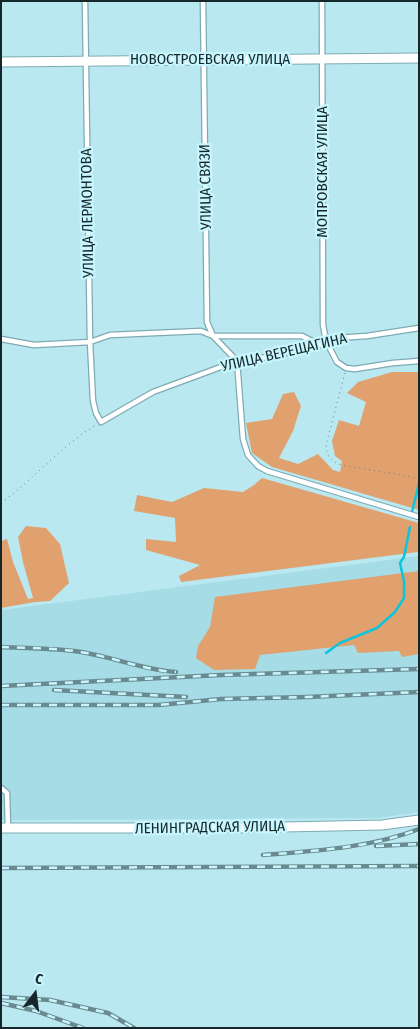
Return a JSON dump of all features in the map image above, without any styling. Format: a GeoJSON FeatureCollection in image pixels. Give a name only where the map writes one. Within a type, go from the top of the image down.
{"type":"FeatureCollection","features":[{"type":"Feature","properties":{"kind":"street","name":"НОВОСТРОЕВСКАЯ УЛИЦА"},"geometry":{"type":"LineString","coordinates":[[1,62],[419,58]]}},
{"type":"Feature","properties":{"kind":"street","name":"ЛЕНИНГРАДСКАЯ УЛИЦА"},"geometry":{"type":"LineString","coordinates":[[5,828],[235,828],[382,825],[419,820]]}},
{"type":"Feature","properties":{"kind":"lane","name":"УЛИЦА ЛЕРМОНТОВА"},"geometry":{"type":"LineString","coordinates":[[85,1],[90,342],[93,400],[96,413],[101,422]]}},
{"type":"Feature","properties":{"kind":"lane","name":"УЛИЦА СВЯЗИ"},"geometry":{"type":"LineString","coordinates":[[203,1],[207,322],[213,336],[237,361]]}},
{"type":"Feature","properties":{"kind":"lane","name":"МОПРОВСКАЯ УЛИЦА"},"geometry":{"type":"LineString","coordinates":[[322,1],[323,325],[326,342]]}},
{"type":"Feature","properties":{"kind":"lane","name":"УЛИЦА ВЕРЕЩАГИНА"},"geometry":{"type":"LineString","coordinates":[[101,422],[153,392],[237,361],[268,357],[320,345],[336,338],[367,336],[419,328]]}},
{"type":"Feature","properties":{"kind":"lane"},"geometry":{"type":"LineString","coordinates":[[1,339],[34,345],[90,342],[110,335],[201,331],[213,336],[302,336],[320,345]]}},
{"type":"Feature","properties":{"kind":"lane"},"geometry":{"type":"LineString","coordinates":[[326,342],[337,362],[346,368],[419,361]]}},
{"type":"Feature","properties":{"kind":"lane"},"geometry":{"type":"LineString","coordinates":[[237,361],[244,439],[248,454],[258,466],[267,471],[419,516]]}},
{"type":"Feature","properties":{"kind":"lane"},"geometry":{"type":"LineString","coordinates":[[1,788],[7,793],[5,828]]}},
{"type":"Feature","properties":{"kind":"path"},"geometry":{"type":"LineString","coordinates":[[346,368],[326,445],[331,461],[419,478]]}},
{"type":"Feature","properties":{"kind":"path"},"geometry":{"type":"LineString","coordinates":[[1,503],[19,490],[80,435],[101,422]]}},
{"type":"Feature","properties":{"kind":"shaded area"},"geometry":{"type":"Polygon","coordinates":[[[392,372],[419,372],[419,510],[272,467],[252,453],[246,423],[272,419],[283,394],[294,392],[301,406],[293,431],[279,458],[298,464],[318,454],[333,470],[340,472],[342,461],[335,456],[332,441],[339,420],[359,426],[366,402],[347,393],[358,382],[392,372]]]}},
{"type":"Feature","properties":{"kind":"shaded area"},"geometry":{"type":"Polygon","coordinates":[[[262,478],[419,523],[418,552],[181,582],[179,576],[200,565],[146,550],[146,539],[176,542],[175,518],[134,511],[137,495],[172,502],[204,488],[243,492],[262,478]]]}},
{"type":"Feature","properties":{"kind":"shaded area"},"geometry":{"type":"Polygon","coordinates":[[[26,526],[46,528],[60,544],[69,583],[50,601],[1,608],[1,541],[7,539],[13,562],[28,599],[33,598],[18,537],[26,526]]]}},
{"type":"Feature","properties":{"kind":"shaded area"},"geometry":{"type":"Polygon","coordinates":[[[419,556],[419,812],[378,818],[1,820],[1,610],[419,556]]]}},
{"type":"Feature","properties":{"kind":"shaded area"},"geometry":{"type":"Polygon","coordinates":[[[419,571],[419,654],[402,657],[399,651],[358,653],[354,645],[260,655],[255,669],[214,670],[196,658],[198,646],[210,627],[215,597],[419,571]]]}},
{"type":"Feature","properties":{"kind":"waterway"},"geometry":{"type":"LineString","coordinates":[[412,512],[419,483]]}},
{"type":"Feature","properties":{"kind":"waterway"},"geometry":{"type":"LineString","coordinates":[[326,653],[340,643],[377,628],[395,612],[404,598],[404,581],[400,563],[404,557],[410,527]]}},
{"type":"Feature","properties":{"kind":"railway"},"geometry":{"type":"LineString","coordinates":[[1,647],[74,651],[163,671],[176,672]]}},
{"type":"Feature","properties":{"kind":"railway"},"geometry":{"type":"LineString","coordinates":[[1,686],[221,675],[419,669]]}},
{"type":"Feature","properties":{"kind":"railway"},"geometry":{"type":"LineString","coordinates":[[54,690],[186,697]]}},
{"type":"Feature","properties":{"kind":"railway"},"geometry":{"type":"LineString","coordinates":[[1,705],[159,705],[221,699],[419,692]]}},
{"type":"Feature","properties":{"kind":"railway"},"geometry":{"type":"LineString","coordinates":[[263,855],[362,845],[419,829]]}},
{"type":"Feature","properties":{"kind":"railway"},"geometry":{"type":"LineString","coordinates":[[376,846],[419,844]]}},
{"type":"Feature","properties":{"kind":"railway"},"geometry":{"type":"LineString","coordinates":[[1,868],[419,866]]}},
{"type":"Feature","properties":{"kind":"railway"},"geometry":{"type":"LineString","coordinates":[[1,997],[50,1000],[108,1013],[134,1028]]}},
{"type":"Feature","properties":{"kind":"railway"},"geometry":{"type":"LineString","coordinates":[[1,1003],[36,1011],[83,1028]]}}]}
